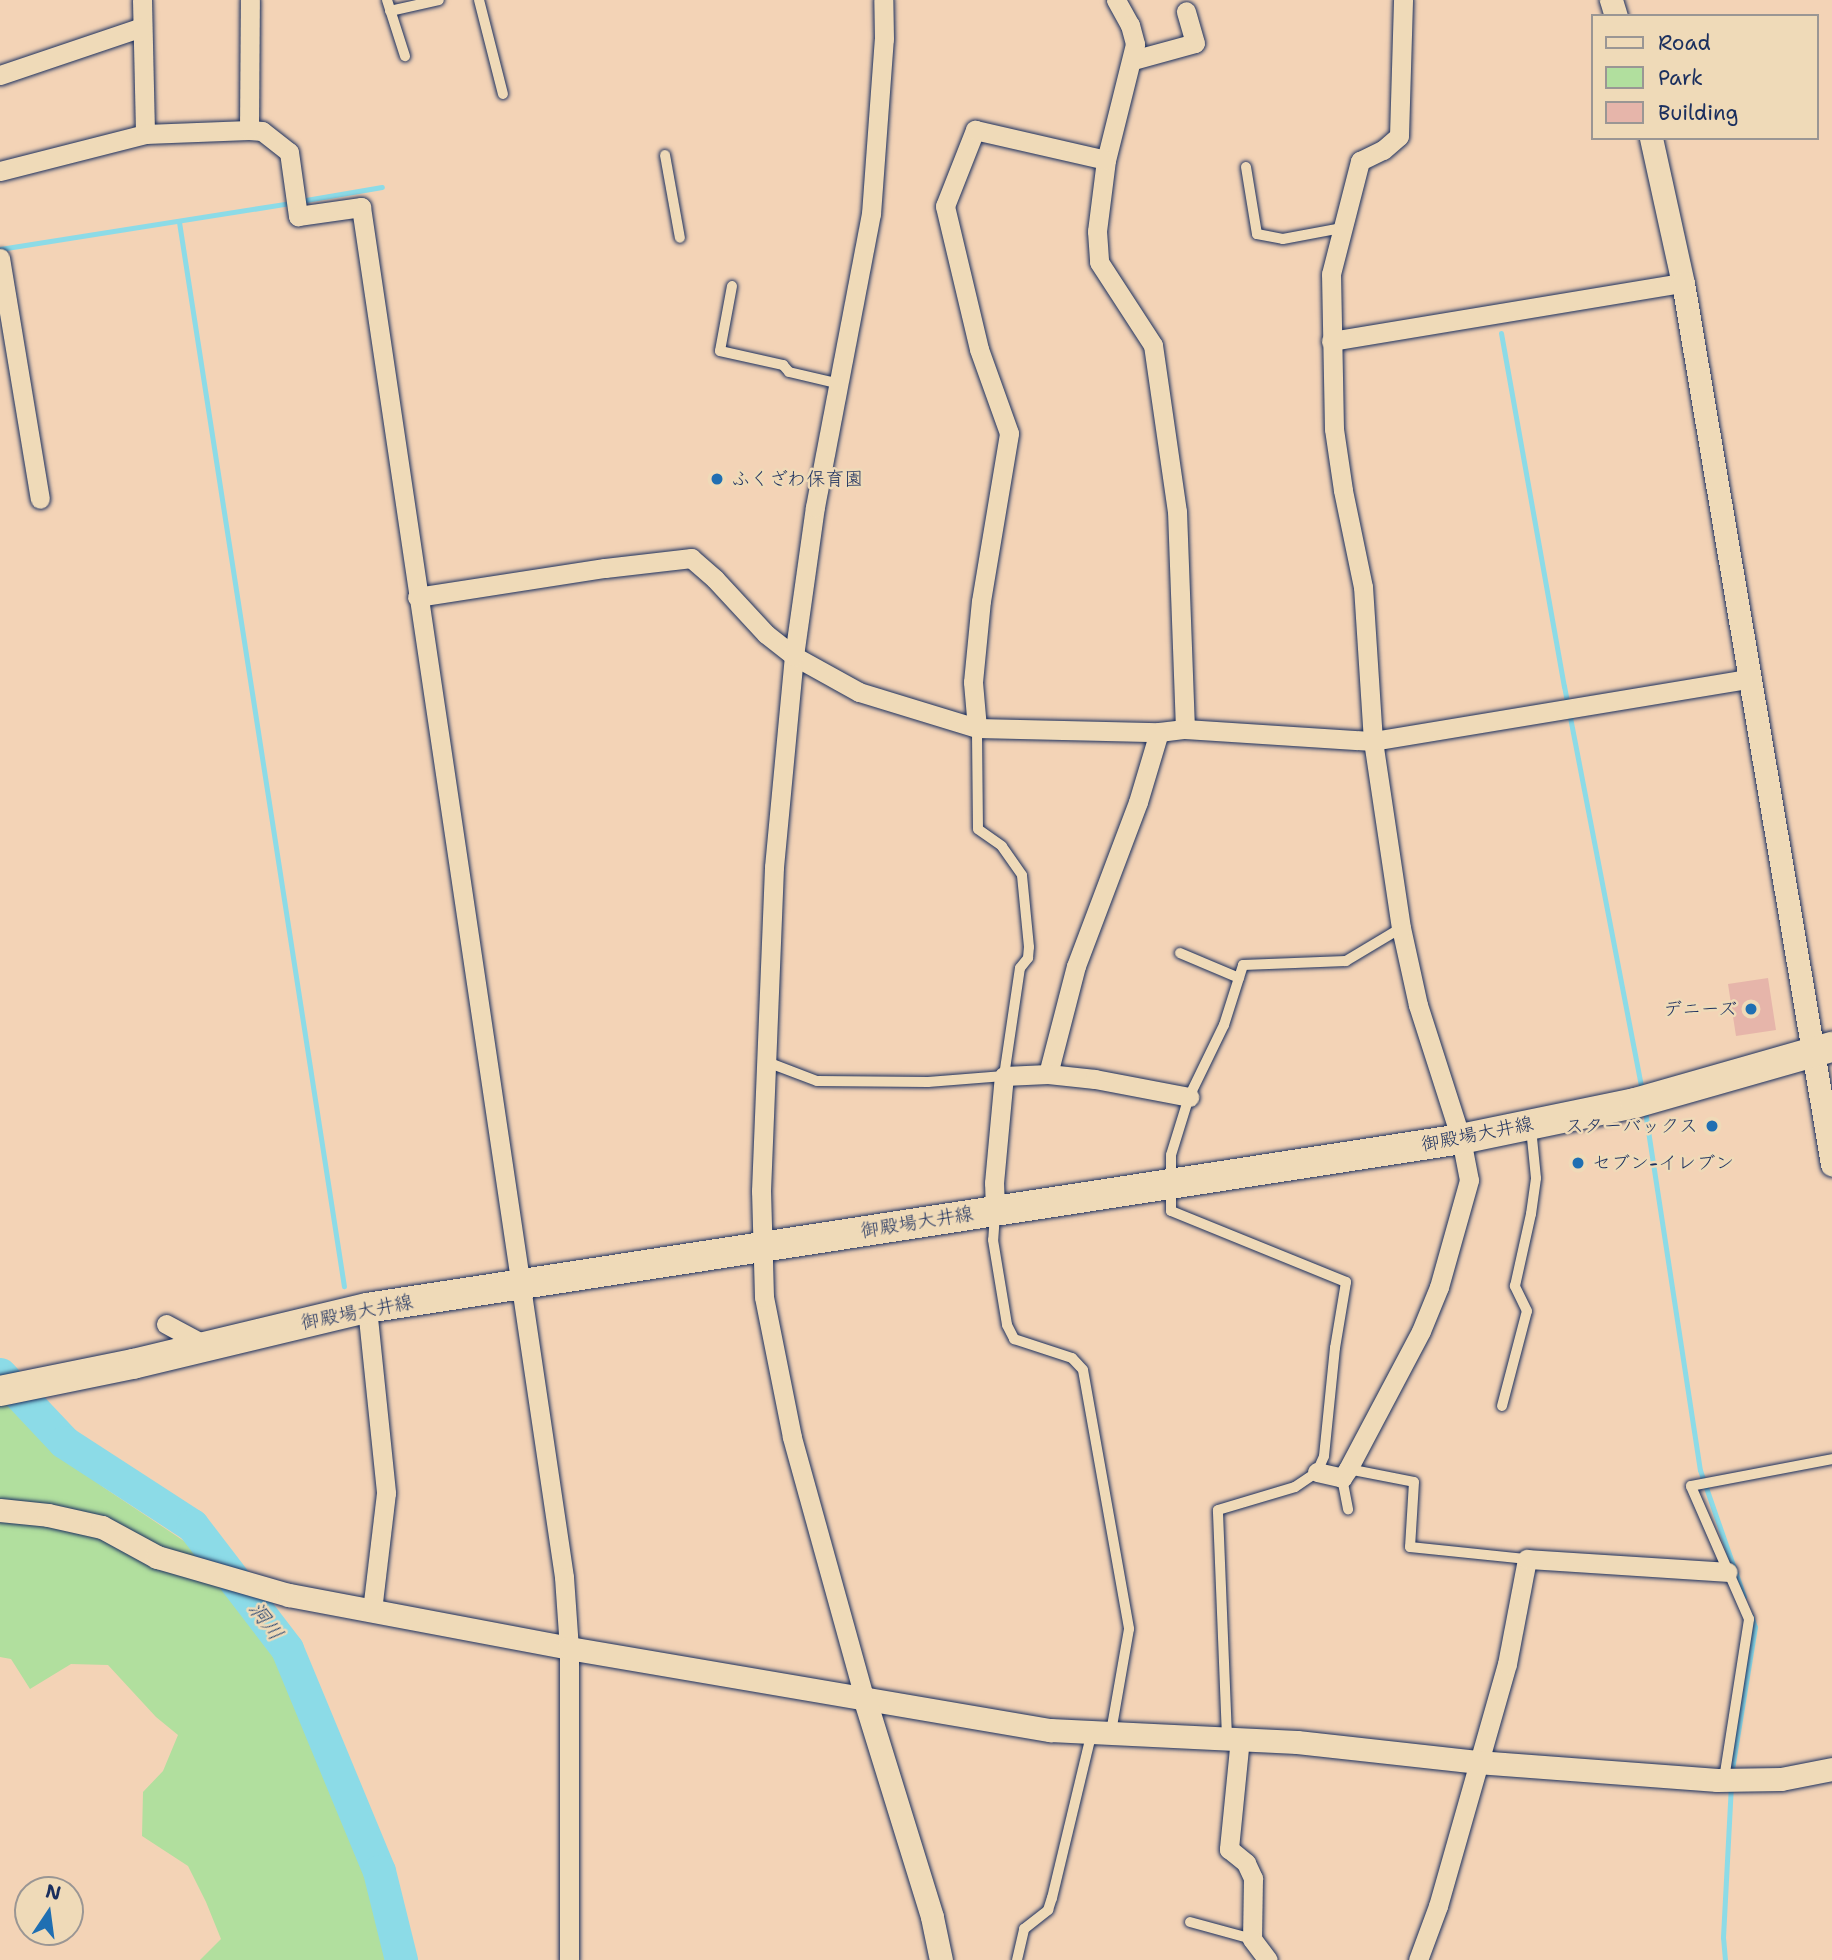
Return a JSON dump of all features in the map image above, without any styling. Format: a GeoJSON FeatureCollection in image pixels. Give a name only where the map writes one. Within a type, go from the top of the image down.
{"type":"FeatureCollection","features":[{"type":"Feature","properties":{"kind":"main road","name":"御殿場大井線"},"geometry":{"type":"LineString","coordinates":[[0,1391],[132,1364],[367,1308],[1461,1139],[1645,1100],[1822,1050]]}},
{"type":"Feature","properties":{"kind":"street"},"geometry":{"type":"LineString","coordinates":[[142,0],[145,134]]}},
{"type":"Feature","properties":{"kind":"street"},"geometry":{"type":"LineString","coordinates":[[249,130],[250,0]]}},
{"type":"Feature","properties":{"kind":"street"},"geometry":{"type":"LineString","coordinates":[[883,0],[884,39],[871,214],[841,384],[815,507],[794,656],[774,867],[761,1246],[764,1297],[792,1437],[864,1697],[932,1917],[941,1960]]}},
{"type":"Feature","properties":{"kind":"street"},"geometry":{"type":"LineString","coordinates":[[1116,0],[1130,25],[1135,44],[1106,160],[1097,231],[1099,262],[1153,345],[1177,511],[1185,729]]}},
{"type":"Feature","properties":{"kind":"street"},"geometry":{"type":"LineString","coordinates":[[1317,1472],[1345,1473],[1421,1331],[1439,1287],[1469,1180],[1461,1139],[1418,1005],[1401,928],[1373,741],[1363,587],[1336,441],[1331,274],[1360,161],[1382,150],[1399,136],[1403,0]]}},
{"type":"Feature","properties":{"kind":"street"},"geometry":{"type":"LineString","coordinates":[[1133,60],[1195,43],[1186,11]]}},
{"type":"Feature","properties":{"kind":"street"},"geometry":{"type":"LineString","coordinates":[[0,75],[142,27]]}},
{"type":"Feature","properties":{"kind":"street"},"geometry":{"type":"LineString","coordinates":[[977,728],[973,682],[981,601],[1009,433],[979,349],[945,206],[975,130],[1106,160]]}},
{"type":"Feature","properties":{"kind":"street"},"geometry":{"type":"LineString","coordinates":[[0,171],[145,134],[262,131],[289,152],[298,216],[361,206],[564,1577],[569,1648],[569,1960]]}},
{"type":"Feature","properties":{"kind":"street"},"geometry":{"type":"LineString","coordinates":[[1651,140],[1683,283],[1748,679],[1822,1050],[1832,1164]]}},
{"type":"Feature","properties":{"kind":"street"},"geometry":{"type":"LineString","coordinates":[[0,258],[40,499]]}},
{"type":"Feature","properties":{"kind":"street"},"geometry":{"type":"LineString","coordinates":[[1331,341],[1683,283]]}},
{"type":"Feature","properties":{"kind":"street"},"geometry":{"type":"LineString","coordinates":[[417,597],[617,566],[691,558],[715,579],[766,634],[794,656],[859,692],[977,728],[1159,732],[1185,729],[1373,741],[1748,679]]}},
{"type":"Feature","properties":{"kind":"street"},"geometry":{"type":"LineString","coordinates":[[1048,1074],[1076,966],[1138,802],[1159,732]]}},
{"type":"Feature","properties":{"kind":"street"},"geometry":{"type":"LineString","coordinates":[[995,1210],[994,1183],[1004,1076],[1048,1074],[1096,1079],[1189,1097]]}},
{"type":"Feature","properties":{"kind":"street"},"geometry":{"type":"LineString","coordinates":[[367,1308],[386,1493],[372,1611]]}},
{"type":"Feature","properties":{"kind":"street"},"geometry":{"type":"LineString","coordinates":[[166,1324],[205,1345]]}},
{"type":"Feature","properties":{"kind":"street"},"geometry":{"type":"LineString","coordinates":[[0,1510],[48,1515],[102,1527],[157,1557],[289,1595],[569,1648],[1050,1730],[1234,1738],[1369,1748],[1477,1762],[1724,1780],[1781,1779],[1832,1769]]}},
{"type":"Feature","properties":{"kind":"street"},"geometry":{"type":"LineString","coordinates":[[1418,1960],[1438,1906],[1507,1664],[1527,1559],[1728,1572]]}},
{"type":"Feature","properties":{"kind":"street"},"geometry":{"type":"LineString","coordinates":[[1234,1738],[1229,1849],[1246,1863],[1253,1878],[1252,1939],[1268,1960]]}},
{"type":"Feature","properties":{"kind":"lane"},"geometry":{"type":"LineString","coordinates":[[387,0],[405,56]]}},
{"type":"Feature","properties":{"kind":"lane"},"geometry":{"type":"LineString","coordinates":[[390,11],[439,0]]}},
{"type":"Feature","properties":{"kind":"lane"},"geometry":{"type":"LineString","coordinates":[[479,0],[503,94]]}},
{"type":"Feature","properties":{"kind":"lane"},"geometry":{"type":"LineString","coordinates":[[665,155],[680,238]]}},
{"type":"Feature","properties":{"kind":"lane"},"geometry":{"type":"LineString","coordinates":[[1246,167],[1258,234],[1283,239],[1341,228]]}},
{"type":"Feature","properties":{"kind":"lane"},"geometry":{"type":"LineString","coordinates":[[732,286],[720,351],[783,365],[789,372],[841,384]]}},
{"type":"Feature","properties":{"kind":"lane"},"geometry":{"type":"LineString","coordinates":[[767,1062],[817,1081],[928,1082],[1004,1076],[1020,968],[1028,958],[1030,947],[1022,875],[1002,846],[978,828],[977,728]]}},
{"type":"Feature","properties":{"kind":"lane"},"geometry":{"type":"LineString","coordinates":[[1234,1738],[1218,1510],[1295,1488],[1317,1472],[1324,1456],[1335,1348],[1346,1282],[1171,1211],[1171,1155],[1189,1097],[1224,1025],[1243,965],[1346,961],[1401,928]]}},
{"type":"Feature","properties":{"kind":"lane"},"geometry":{"type":"LineString","coordinates":[[1180,953],[1239,978]]}},
{"type":"Feature","properties":{"kind":"lane"},"geometry":{"type":"LineString","coordinates":[[1502,1406],[1527,1311],[1515,1286],[1536,1178],[1530,1125]]}},
{"type":"Feature","properties":{"kind":"lane"},"geometry":{"type":"LineString","coordinates":[[995,1210],[993,1240],[1007,1325],[1014,1339],[1072,1358],[1083,1370],[1129,1629],[1102,1731],[1048,1910],[1024,1929],[1017,1960]]}},
{"type":"Feature","properties":{"kind":"lane"},"geometry":{"type":"LineString","coordinates":[[1724,1780],[1749,1619],[1691,1486],[1832,1460]]}},
{"type":"Feature","properties":{"kind":"lane"},"geometry":{"type":"LineString","coordinates":[[1348,1508],[1345,1473],[1414,1482],[1410,1547],[1527,1559]]}},
{"type":"Feature","properties":{"kind":"lane"},"geometry":{"type":"LineString","coordinates":[[1189,1922],[1252,1939]]}},
{"type":"Feature","properties":{"kind":"green space"},"geometry":{"type":"Polygon","coordinates":[[[0,1391],[43,1439],[103,1487],[196,1549],[282,1662],[365,1867],[385,1960],[200,1960],[221,1939],[206,1902],[188,1866],[142,1836],[143,1792],[163,1771],[178,1735],[156,1717],[108,1665],[71,1664],[30,1689],[11,1659],[0,1657],[0,1391]]]}},
{"type":"Feature","properties":{"kind":"building"},"geometry":{"type":"Polygon","coordinates":[[[1768,978],[1776,1030],[1736,1036],[1728,984],[1768,978]]]}},
{"type":"Feature","properties":{"kind":"waterway"},"geometry":{"type":"LineString","coordinates":[[300,201],[382,187]]}},
{"type":"Feature","properties":{"kind":"waterway"},"geometry":{"type":"LineString","coordinates":[[0,249],[291,203]]}},
{"type":"Feature","properties":{"kind":"waterway"},"geometry":{"type":"LineString","coordinates":[[179,222],[344,1286]]}},
{"type":"Feature","properties":{"kind":"waterway"},"geometry":{"type":"LineString","coordinates":[[1501,333],[1564,686],[1642,1091]]}},
{"type":"Feature","properties":{"kind":"waterway"},"geometry":{"type":"LineString","coordinates":[[1645,1111],[1700,1470],[1744,1597]]}},
{"type":"Feature","properties":{"kind":"waterway","name":"洞川"},"geometry":{"type":"LineString","coordinates":[[0,1374],[64,1442],[192,1525],[287,1649],[379,1871],[401,1960]]}},
{"type":"Feature","properties":{"kind":"waterway"},"geometry":{"type":"LineString","coordinates":[[1731,1775],[1755,1627],[1751,1616]]}},
{"type":"Feature","properties":{"kind":"waterway"},"geometry":{"type":"LineString","coordinates":[[1725,1960],[1723,1937],[1731,1785]]}},
{"type":"Feature","properties":{"kind":"place","name":"ふくざわ保育園"},"geometry":{"type":"Point","coordinates":[717,479]}},
{"type":"Feature","properties":{"kind":"place","name":"デニーズ"},"geometry":{"type":"Point","coordinates":[1751,1009]}},
{"type":"Feature","properties":{"kind":"place","name":"スターバックス"},"geometry":{"type":"Point","coordinates":[1712,1126]}},
{"type":"Feature","properties":{"kind":"place","name":"セブン-イレブン"},"geometry":{"type":"Point","coordinates":[1578,1163]}}]}
